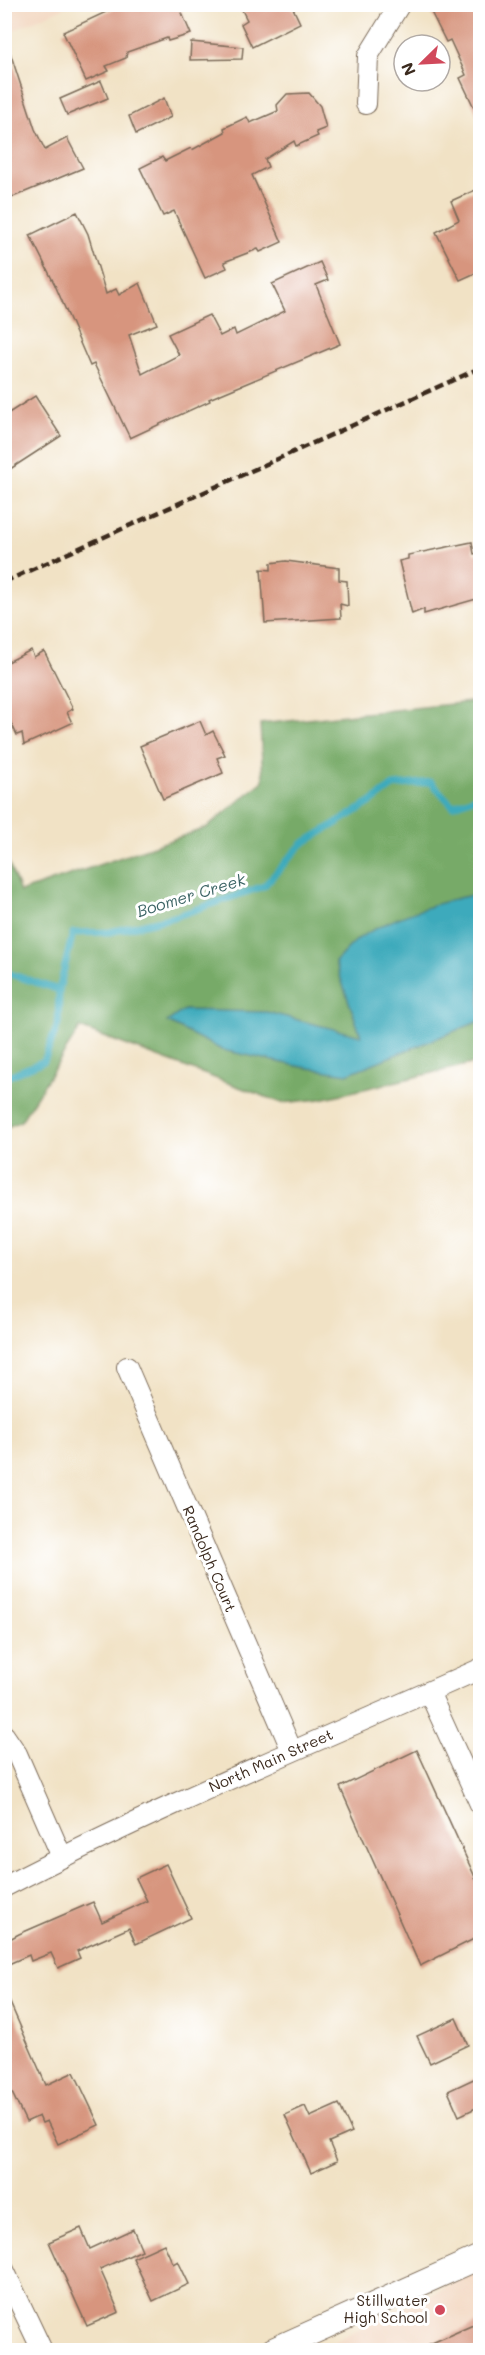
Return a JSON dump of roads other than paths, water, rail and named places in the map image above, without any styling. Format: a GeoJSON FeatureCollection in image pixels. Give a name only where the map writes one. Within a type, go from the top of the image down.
{"type":"FeatureCollection","features":[{"type":"Feature","properties":{"kind":"street"},"geometry":{"type":"LineString","coordinates":[[366,104],[368,56],[400,4]]}},
{"type":"Feature","properties":{"kind":"street","name":"Randolph Court"},"geometry":{"type":"LineString","coordinates":[[127,1367],[292,1751]]}},
{"type":"Feature","properties":{"kind":"street","name":"North Main Street"},"geometry":{"type":"LineString","coordinates":[[4,1887],[62,1857],[292,1751],[480,1669]]}},
{"type":"Feature","properties":{"kind":"street"},"geometry":{"type":"LineString","coordinates":[[429,1692],[480,1804]]}},
{"type":"Feature","properties":{"kind":"street"},"geometry":{"type":"LineString","coordinates":[[4,1735],[17,1754],[62,1857]]}},
{"type":"Feature","properties":{"kind":"street"},"geometry":{"type":"LineString","coordinates":[[273,2350],[480,2258]]}},
{"type":"Feature","properties":{"kind":"street"},"geometry":{"type":"LineString","coordinates":[[4,2270],[42,2350]]}},
{"type":"Feature","properties":{"kind":"water"},"geometry":{"type":"Polygon","coordinates":[[[480,894],[480,1021],[347,1074],[222,1050],[167,1022],[184,1010],[267,1012],[361,1036],[335,962],[358,939],[400,917],[434,905],[480,894]]]}},
{"type":"Feature","properties":{"kind":"waterway","name":"Boomer Creek"},"geometry":{"type":"LineString","coordinates":[[4,1078],[44,1061],[58,1024],[59,990],[73,933],[110,932],[174,917],[264,886],[302,844],[370,803],[393,786],[431,782],[453,806],[480,795]]}},
{"type":"Feature","properties":{"kind":"waterway"},"geometry":{"type":"LineString","coordinates":[[4,972],[59,990]]}},
{"type":"Feature","properties":{"kind":"railway"},"geometry":{"type":"LineString","coordinates":[[4,582],[480,368]]}},
{"type":"Feature","properties":{"kind":"place","name":"Stillwater High School"},"geometry":{"type":"Point","coordinates":[440,2310]}}]}
